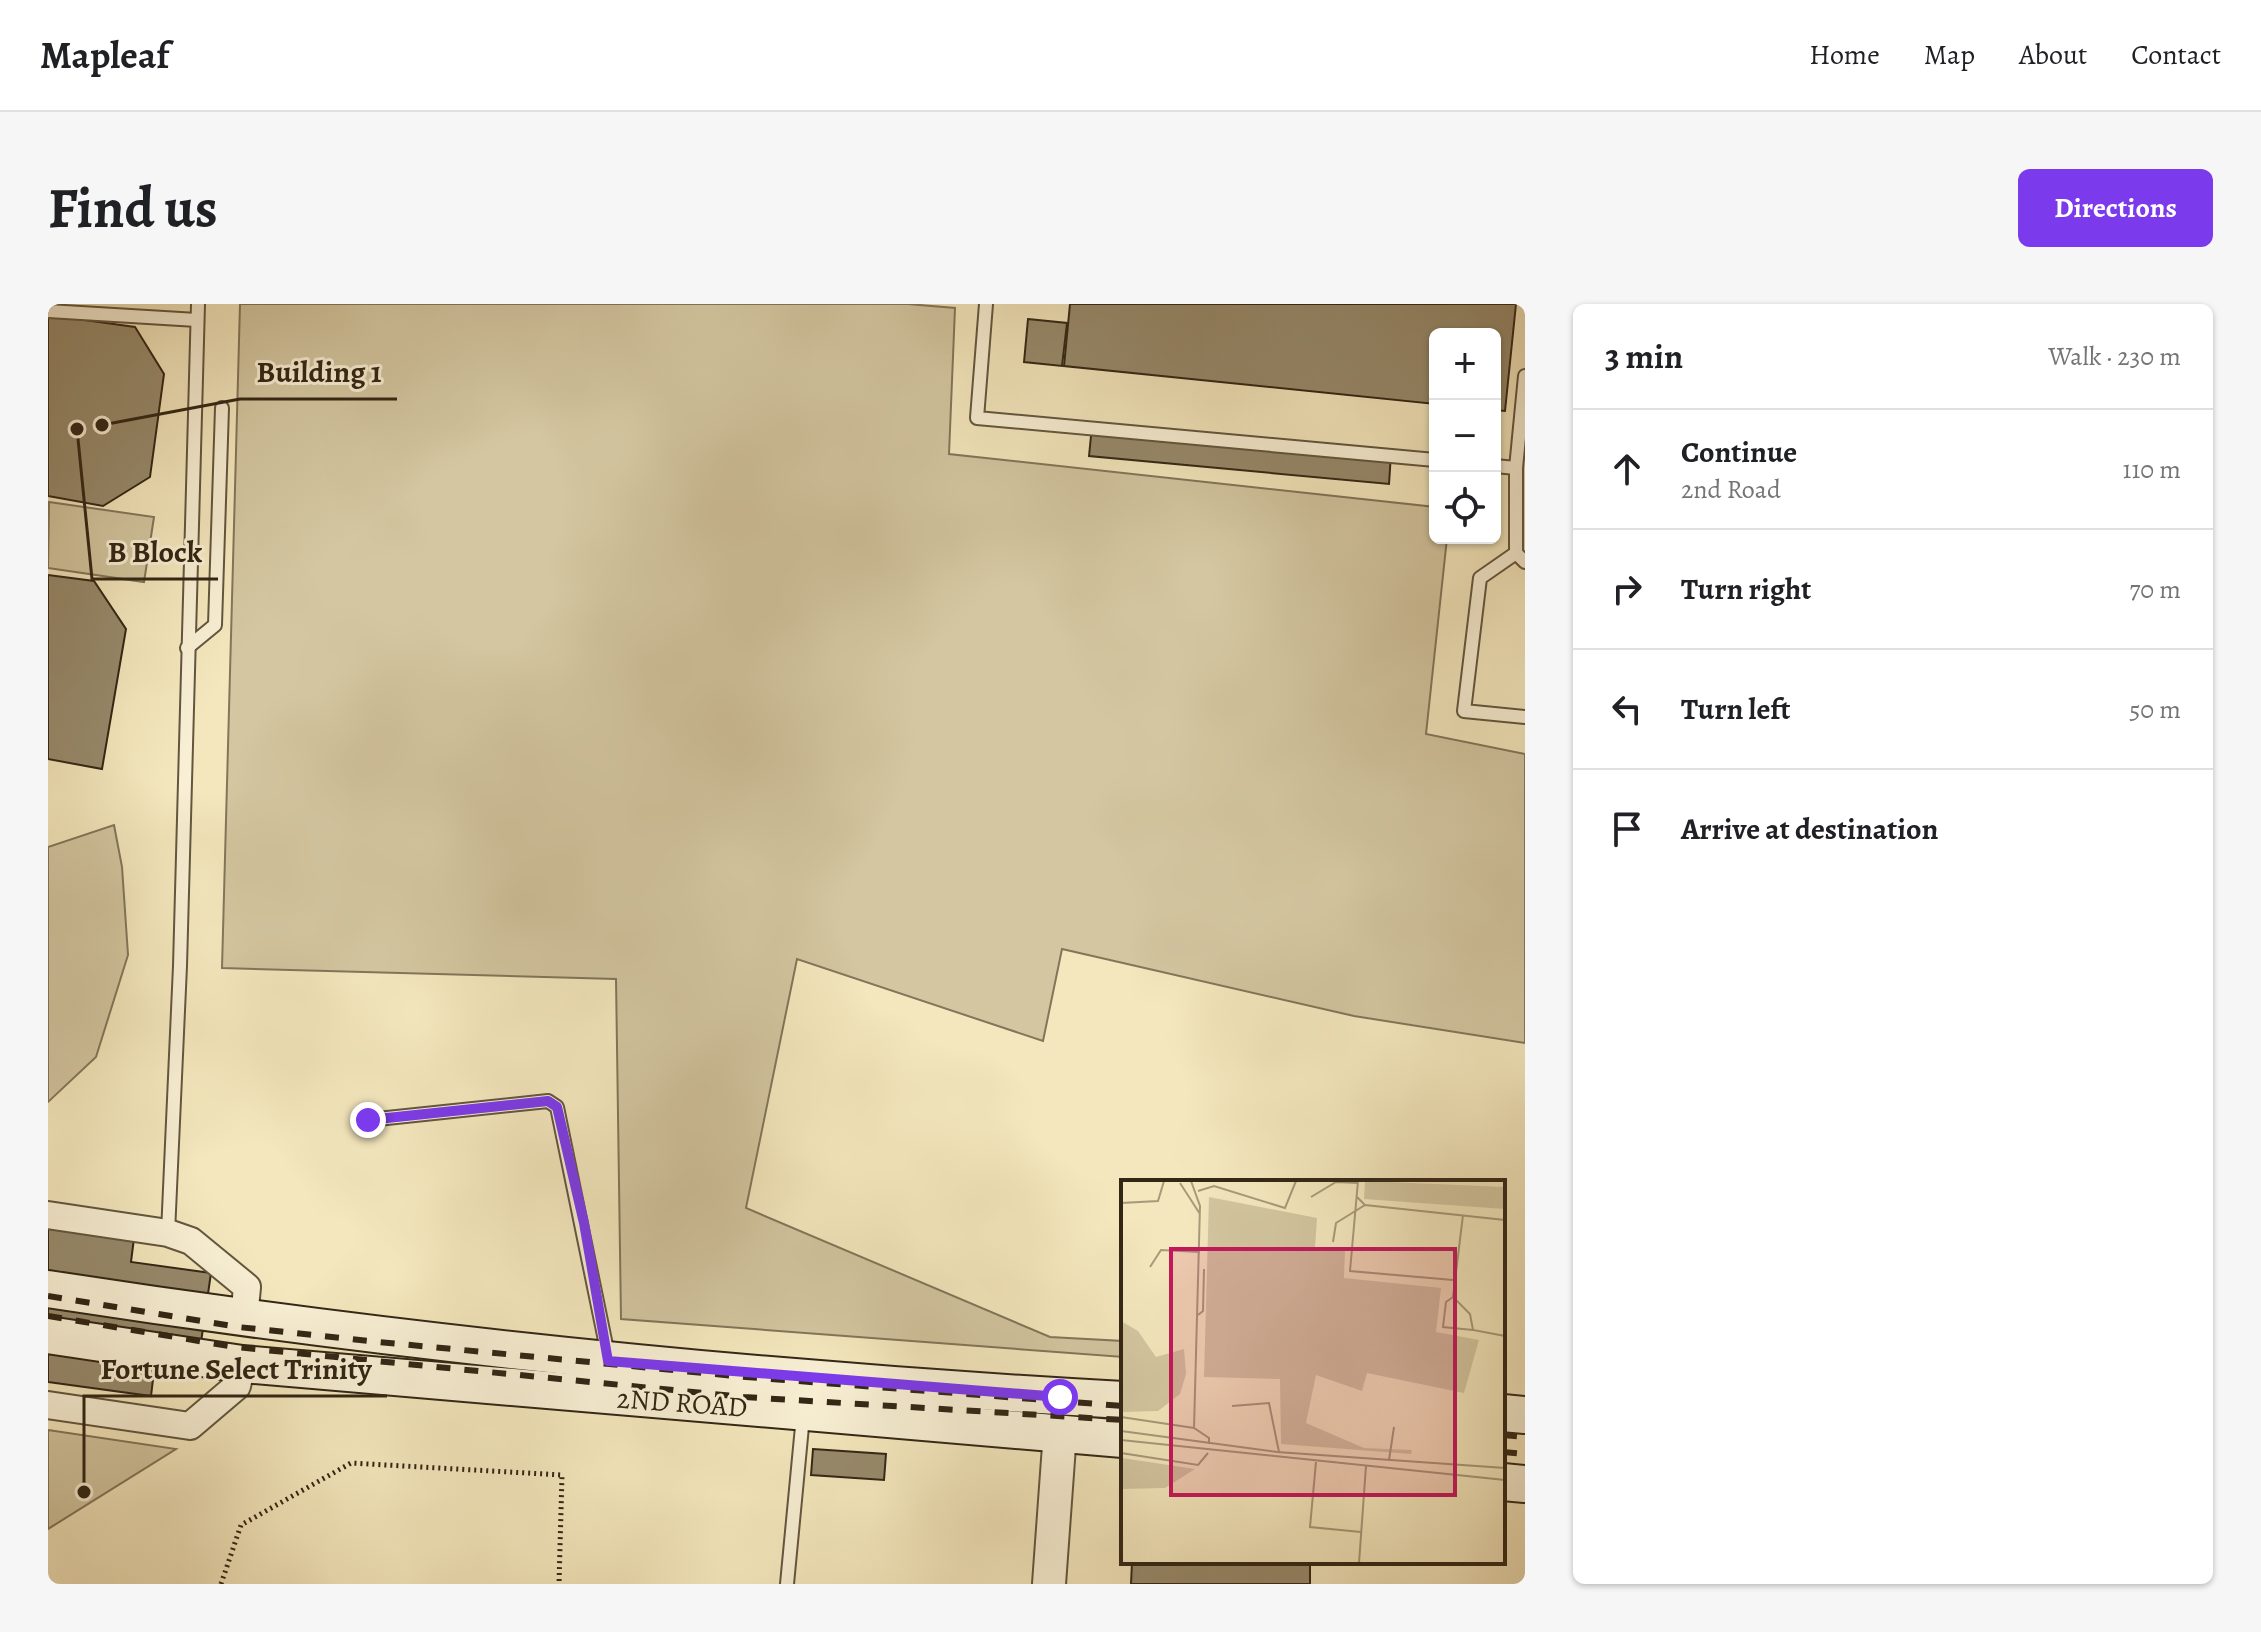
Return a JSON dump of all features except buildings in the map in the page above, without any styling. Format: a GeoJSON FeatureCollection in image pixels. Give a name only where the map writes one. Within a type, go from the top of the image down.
{"type":"FeatureCollection","features":[{"type":"Feature","properties":{"kind":"main road","name":"2ND ROAD"},"geometry":{"type":"LineString","coordinates":[[48,1289],[244,1319],[608,1361],[1121,1400]]}},
{"type":"Feature","properties":{"kind":"main road","name":"2ND ROAD"},"geometry":{"type":"LineString","coordinates":[[48,1335],[242,1364],[634,1400],[804,1411],[1121,1439]]}},
{"type":"Feature","properties":{"kind":"main road"},"geometry":{"type":"LineString","coordinates":[[1505,1413],[1525,1415]]}},
{"type":"Feature","properties":{"kind":"main road"},"geometry":{"type":"LineString","coordinates":[[1505,1482],[1525,1484]]}},
{"type":"Feature","properties":{"kind":"street"},"geometry":{"type":"LineString","coordinates":[[48,1215],[168,1233],[191,1241],[247,1287],[244,1319]]}},
{"type":"Feature","properties":{"kind":"street"},"geometry":{"type":"LineString","coordinates":[[48,1405],[190,1426],[237,1386],[242,1364]]}},
{"type":"Feature","properties":{"kind":"street"},"geometry":{"type":"LineString","coordinates":[[1049,1584],[1060,1432]]}},
{"type":"Feature","properties":{"kind":"lane"},"geometry":{"type":"LineString","coordinates":[[168,1233],[180,966],[198,304]]}},
{"type":"Feature","properties":{"kind":"lane"},"geometry":{"type":"LineString","coordinates":[[986,304],[977,418],[1429,459]]}},
{"type":"Feature","properties":{"kind":"lane"},"geometry":{"type":"LineString","coordinates":[[48,311],[197,320]]}},
{"type":"Feature","properties":{"kind":"lane"},"geometry":{"type":"LineString","coordinates":[[1525,376],[1516,468],[1520,558],[1480,578],[1464,711],[1525,717]]}},
{"type":"Feature","properties":{"kind":"lane"},"geometry":{"type":"LineString","coordinates":[[187,648],[215,625],[222,408]]}},
{"type":"Feature","properties":{"kind":"lane"},"geometry":{"type":"LineString","coordinates":[[1501,467],[1516,468]]}},
{"type":"Feature","properties":{"kind":"lane"},"geometry":{"type":"LineString","coordinates":[[368,1120],[548,1101],[557,1107],[587,1237],[608,1361]]}},
{"type":"Feature","properties":{"kind":"lane"},"geometry":{"type":"LineString","coordinates":[[787,1584],[804,1411]]}},
{"type":"Feature","properties":{"kind":"path"},"geometry":{"type":"LineString","coordinates":[[221,1584],[241,1525],[351,1463],[562,1475],[559,1584]]}},
{"type":"Feature","properties":{"kind":"shaded area"},"geometry":{"type":"Polygon","coordinates":[[[240,304],[908,304],[955,308],[949,454],[1429,506],[1429,544],[1446,544],[1426,734],[1525,754],[1525,1043],[1354,1016],[1062,949],[1043,1041],[797,959],[746,1208],[1050,1337],[1121,1341],[1121,1357],[621,1319],[616,979],[222,968],[240,304]]]}},
{"type":"Feature","properties":{"kind":"shaded area"},"geometry":{"type":"Polygon","coordinates":[[[49,502],[154,517],[144,582],[48,568],[49,502]]]}},
{"type":"Feature","properties":{"kind":"shaded area"},"geometry":{"type":"Polygon","coordinates":[[[114,825],[122,867],[128,955],[96,1057],[48,1102],[48,847],[114,825]]]}},
{"type":"Feature","properties":{"kind":"shaded area"},"geometry":{"type":"Polygon","coordinates":[[[48,1430],[176,1449],[48,1529],[48,1430]]]}},
{"type":"Feature","properties":{"kind":"railway"},"geometry":{"type":"LineString","coordinates":[[48,1296],[238,1327],[379,1342],[746,1377],[1121,1406]]}},
{"type":"Feature","properties":{"kind":"railway"},"geometry":{"type":"LineString","coordinates":[[48,1316],[235,1347],[744,1397],[1121,1420]]}},
{"type":"Feature","properties":{"kind":"railway"},"geometry":{"type":"LineString","coordinates":[[1505,1435],[1525,1437]]}},
{"type":"Feature","properties":{"kind":"railway"},"geometry":{"type":"LineString","coordinates":[[1505,1452],[1525,1454]]}},
{"type":"Feature","properties":{"kind":"place","name":"Building 1"},"geometry":{"type":"Point","coordinates":[102,425]}},
{"type":"Feature","properties":{"kind":"place","name":"B Block"},"geometry":{"type":"Point","coordinates":[77,429]}},
{"type":"Feature","properties":{"kind":"place","name":"Fortune Select Trinity"},"geometry":{"type":"Point","coordinates":[84,1492]}},
{"type":"Feature","properties":{"kind":"route"},"geometry":{"type":"LineString","coordinates":[[368,1120],[548,1101],[557,1107],[584,1223],[606,1334],[608,1361],[1060,1397]]}}]}
